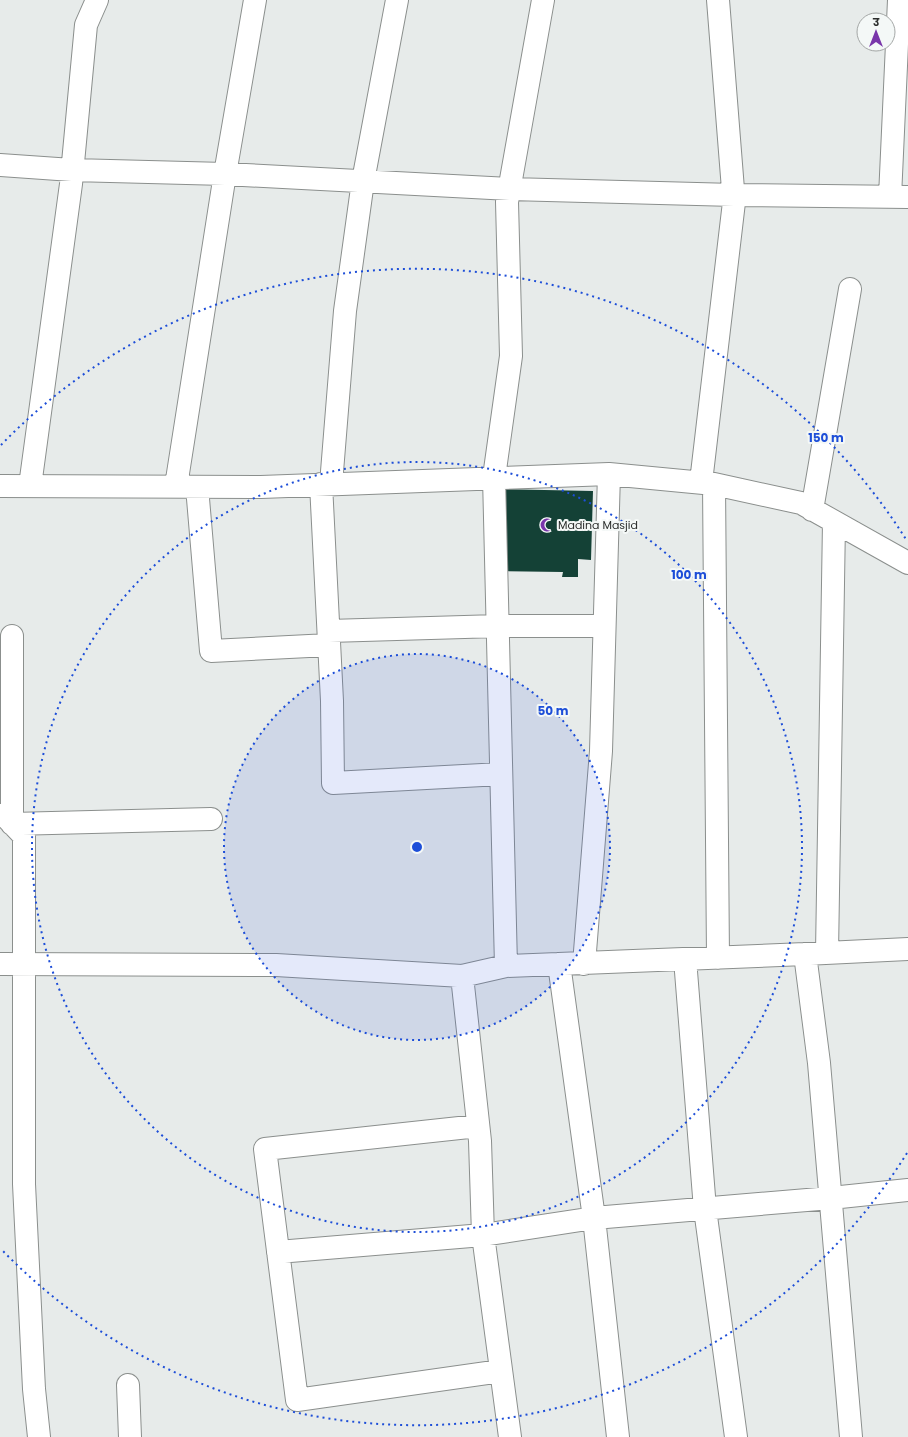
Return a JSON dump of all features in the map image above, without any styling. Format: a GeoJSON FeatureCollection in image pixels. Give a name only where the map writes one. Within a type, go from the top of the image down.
{"type":"FeatureCollection","features":[{"type":"Feature","properties":{"kind":"street"},"geometry":{"type":"LineString","coordinates":[[30,486],[72,170],[86,24],[97,0]]}},
{"type":"Feature","properties":{"kind":"street"},"geometry":{"type":"LineString","coordinates":[[255,0],[225,174],[187,486],[211,651],[329,638],[498,626],[604,626]]}},
{"type":"Feature","properties":{"kind":"street"},"geometry":{"type":"LineString","coordinates":[[397,0],[363,181],[344,311],[326,484],[333,783],[501,774]]}},
{"type":"Feature","properties":{"kind":"street"},"geometry":{"type":"LineString","coordinates":[[506,966],[494,477],[511,356],[507,202],[543,0]]}},
{"type":"Feature","properties":{"kind":"street"},"geometry":{"type":"LineString","coordinates":[[718,0],[734,195],[707,483],[718,958]]}},
{"type":"Feature","properties":{"kind":"street"},"geometry":{"type":"LineString","coordinates":[[0,165],[72,170],[225,174],[510,189],[734,195],[899,197],[903,26],[899,0]]}},
{"type":"Feature","properties":{"kind":"street"},"geometry":{"type":"LineString","coordinates":[[812,510],[850,289]]}},
{"type":"Feature","properties":{"kind":"street"},"geometry":{"type":"LineString","coordinates":[[0,486],[260,487],[494,477],[609,474],[707,483],[801,503],[908,563]]}},
{"type":"Feature","properties":{"kind":"street"},"geometry":{"type":"LineString","coordinates":[[584,964],[601,751],[609,474]]}},
{"type":"Feature","properties":{"kind":"street"},"geometry":{"type":"LineString","coordinates":[[827,952],[834,522]]}},
{"type":"Feature","properties":{"kind":"street"},"geometry":{"type":"LineString","coordinates":[[12,636],[6,819],[24,836],[24,1184],[34,1382],[39,1437]]}},
{"type":"Feature","properties":{"kind":"street"},"geometry":{"type":"LineString","coordinates":[[6,819],[211,819]]}},
{"type":"Feature","properties":{"kind":"street"},"geometry":{"type":"LineString","coordinates":[[0,964],[276,965],[462,976],[506,966],[584,964],[908,949]]}},
{"type":"Feature","properties":{"kind":"street"},"geometry":{"type":"LineString","coordinates":[[805,954],[819,1063],[851,1437]]}},
{"type":"Feature","properties":{"kind":"street"},"geometry":{"type":"LineString","coordinates":[[685,959],[705,1209],[736,1437]]}},
{"type":"Feature","properties":{"kind":"street"},"geometry":{"type":"LineString","coordinates":[[558,964],[594,1218],[618,1437]]}},
{"type":"Feature","properties":{"kind":"street"},"geometry":{"type":"LineString","coordinates":[[462,976],[480,1141],[483,1235],[510,1437]]}},
{"type":"Feature","properties":{"kind":"street"},"geometry":{"type":"LineString","coordinates":[[478,1126],[265,1148],[297,1400],[501,1371]]}},
{"type":"Feature","properties":{"kind":"street"},"geometry":{"type":"LineString","coordinates":[[278,1252],[483,1235],[594,1218],[908,1190]]}},
{"type":"Feature","properties":{"kind":"street"},"geometry":{"type":"LineString","coordinates":[[128,1385],[130,1437]]}},
{"type":"Feature","properties":{"kind":"building","name":"Madina Masjid"},"geometry":{"type":"Polygon","coordinates":[[[502,489],[593,491],[591,560],[578,559],[578,577],[562,577],[563,572],[500,571],[502,489]]]}},
{"type":"Feature","properties":{"kind":"place","name":"Madina Masjid"},"geometry":{"type":"Point","coordinates":[547,525]}}]}
